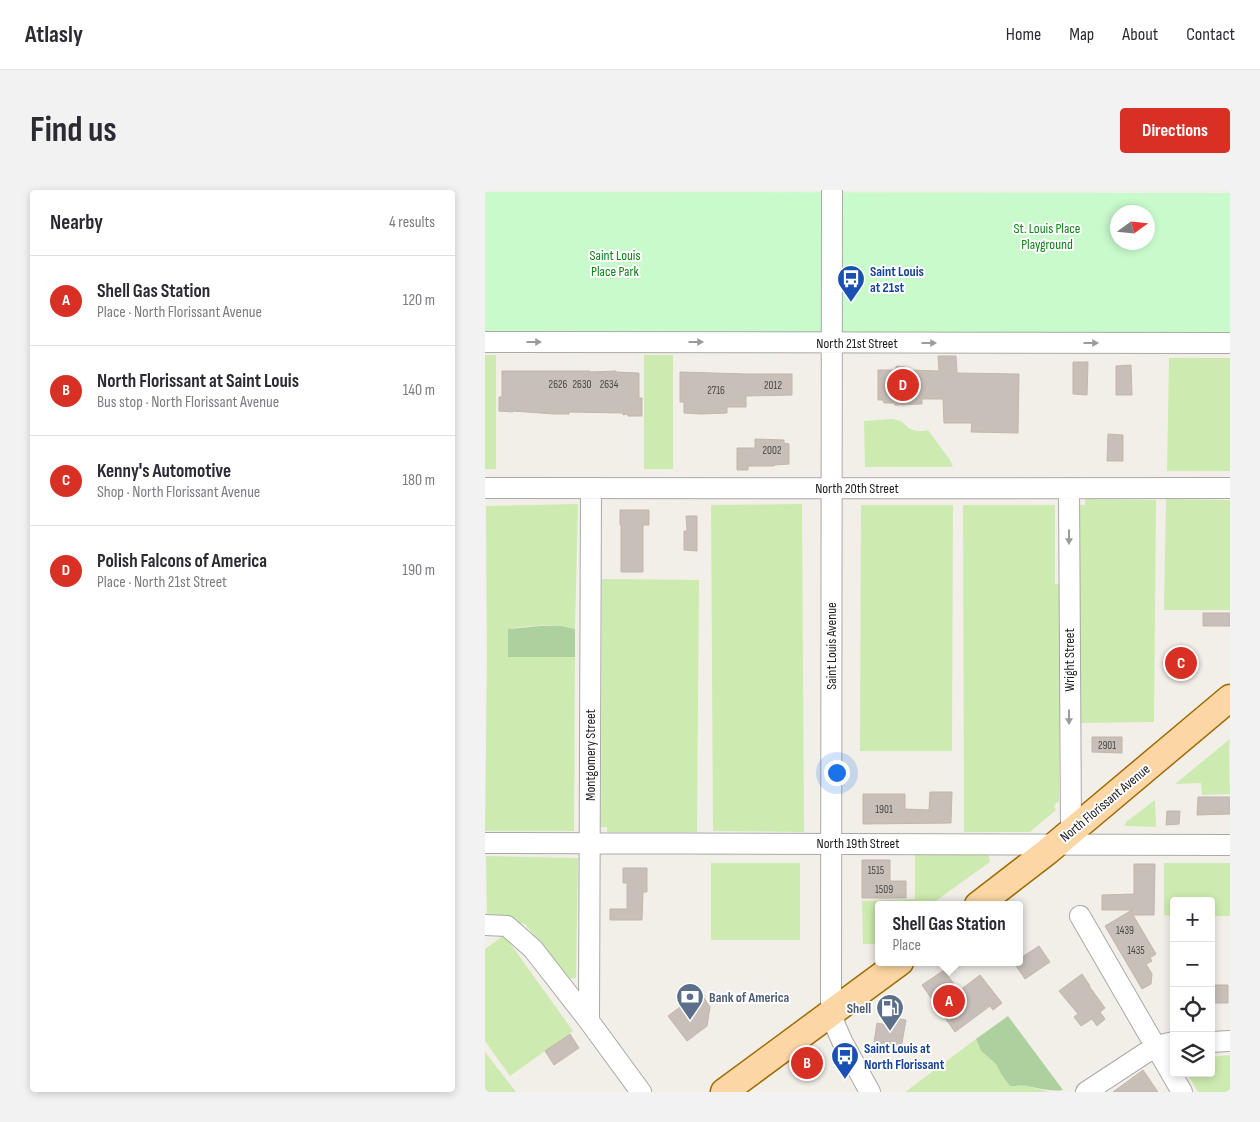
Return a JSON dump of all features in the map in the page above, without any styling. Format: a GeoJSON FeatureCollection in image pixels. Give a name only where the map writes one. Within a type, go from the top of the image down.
{"type":"FeatureCollection","features":[{"type":"Feature","properties":{"kind":"main road","name":"North Florissant Avenue"},"geometry":{"type":"LineString","coordinates":[[983,901],[1063,838],[1230,698]]}},
{"type":"Feature","properties":{"kind":"main road"},"geometry":{"type":"LineString","coordinates":[[724,1092],[895,966]]}},
{"type":"Feature","properties":{"kind":"street","name":"Saint Louis Avenue"},"geometry":{"type":"LineString","coordinates":[[832,190],[831,989],[832,1012],[835,1025],[870,1092]]}},
{"type":"Feature","properties":{"kind":"street","name":"North 21st Street"},"geometry":{"type":"LineString","coordinates":[[485,342],[1230,344]]}},
{"type":"Feature","properties":{"kind":"street","name":"North 20th Street"},"geometry":{"type":"LineString","coordinates":[[485,488],[1230,488]]}},
{"type":"Feature","properties":{"kind":"street","name":"Montgomery Street"},"geometry":{"type":"LineString","coordinates":[[589,1021],[591,488]]}},
{"type":"Feature","properties":{"kind":"street","name":"Wright Street"},"geometry":{"type":"LineString","coordinates":[[1063,838],[1069,488]]}},
{"type":"Feature","properties":{"kind":"street","name":"North 19th Street"},"geometry":{"type":"LineString","coordinates":[[485,843],[831,843],[1063,838],[1230,844]]}},
{"type":"Feature","properties":{"kind":"street"},"geometry":{"type":"LineString","coordinates":[[1080,916],[1165,1044],[1182,1092]]}},
{"type":"Feature","properties":{"kind":"street"},"geometry":{"type":"LineString","coordinates":[[485,925],[507,926],[533,949],[641,1092]]}},
{"type":"Feature","properties":{"kind":"street"},"geometry":{"type":"LineString","coordinates":[[1215,1042],[1230,1041]]}},
{"type":"Feature","properties":{"kind":"street"},"geometry":{"type":"LineString","coordinates":[[1086,1092],[1165,1044]]}},
{"type":"Feature","properties":{"kind":"green space","name":"Saint Louis Place Park"},"geometry":{"type":"Polygon","coordinates":[[[485,192],[1230,193],[1230,336],[485,334],[485,192]]]}},
{"type":"Feature","properties":{"kind":"green space"},"geometry":{"type":"Polygon","coordinates":[[[485,355],[496,355],[496,469],[485,469],[485,355]]]}},
{"type":"Feature","properties":{"kind":"green space"},"geometry":{"type":"Polygon","coordinates":[[[644,355],[673,355],[673,469],[644,469],[644,355]]]}},
{"type":"Feature","properties":{"kind":"green space"},"geometry":{"type":"Polygon","coordinates":[[[1169,358],[1230,358],[1230,471],[1167,471],[1169,358]]]}},
{"type":"Feature","properties":{"kind":"green space"},"geometry":{"type":"Polygon","coordinates":[[[892,419],[901,421],[910,429],[917,431],[928,430],[953,467],[865,467],[864,421],[892,419]]]}},
{"type":"Feature","properties":{"kind":"green space"},"geometry":{"type":"Polygon","coordinates":[[[1085,499],[1156,500],[1154,722],[1078,723],[1079,505],[1085,505],[1085,499]]]}},
{"type":"Feature","properties":{"kind":"green space"},"geometry":{"type":"Polygon","coordinates":[[[1166,499],[1230,500],[1230,610],[1164,610],[1166,499]]]}},
{"type":"Feature","properties":{"kind":"green space"},"geometry":{"type":"Polygon","coordinates":[[[578,504],[575,629],[541,626],[508,629],[508,657],[575,657],[574,831],[485,831],[486,506],[578,504]]]}},
{"type":"Feature","properties":{"kind":"green space"},"geometry":{"type":"Polygon","coordinates":[[[802,504],[804,832],[713,831],[711,505],[802,504]]]}},
{"type":"Feature","properties":{"kind":"green space"},"geometry":{"type":"Polygon","coordinates":[[[861,505],[953,505],[952,751],[860,751],[861,505]]]}},
{"type":"Feature","properties":{"kind":"green space"},"geometry":{"type":"Polygon","coordinates":[[[963,505],[1055,505],[1055,584],[1061,584],[1059,802],[1054,807],[1056,810],[1030,832],[964,832],[963,505]]]}},
{"type":"Feature","properties":{"kind":"green space"},"geometry":{"type":"Polygon","coordinates":[[[602,579],[699,580],[697,832],[607,832],[607,827],[601,827],[602,579]]]}},
{"type":"Feature","properties":{"kind":"green space"},"geometry":{"type":"Polygon","coordinates":[[[561,626],[575,629],[575,657],[508,657],[508,629],[561,626]]]}},
{"type":"Feature","properties":{"kind":"green space"},"geometry":{"type":"Polygon","coordinates":[[[1230,739],[1230,794],[1202,795],[1201,783],[1175,784],[1230,739]]]}},
{"type":"Feature","properties":{"kind":"green space"},"geometry":{"type":"Polygon","coordinates":[[[1155,800],[1156,827],[1125,826],[1126,822],[1155,800]]]}},
{"type":"Feature","properties":{"kind":"green space"},"geometry":{"type":"Polygon","coordinates":[[[915,854],[985,854],[989,856],[990,862],[936,901],[875,901],[875,944],[863,944],[862,901],[915,899],[915,854]]]}},
{"type":"Feature","properties":{"kind":"green space"},"geometry":{"type":"Polygon","coordinates":[[[486,856],[578,858],[576,978],[568,979],[525,924],[487,919],[486,856]]]}},
{"type":"Feature","properties":{"kind":"green space"},"geometry":{"type":"Polygon","coordinates":[[[711,863],[800,863],[800,940],[711,940],[711,863]]]}},
{"type":"Feature","properties":{"kind":"green space"},"geometry":{"type":"Polygon","coordinates":[[[1164,863],[1230,863],[1230,916],[1215,916],[1215,897],[1170,897],[1170,916],[1164,915],[1164,863]]]}},
{"type":"Feature","properties":{"kind":"green space"},"geometry":{"type":"Polygon","coordinates":[[[504,935],[573,1031],[510,1076],[485,1041],[485,949],[504,935]]]}},
{"type":"Feature","properties":{"kind":"green space"},"geometry":{"type":"Polygon","coordinates":[[[1008,1016],[1063,1090],[1010,1086],[996,1064],[981,1051],[976,1039],[1008,1016]]]}},
{"type":"Feature","properties":{"kind":"green space"},"geometry":{"type":"Polygon","coordinates":[[[976,1039],[981,1051],[996,1064],[1010,1086],[1024,1085],[1049,1092],[905,1092],[976,1039]]]}},
{"type":"Feature","properties":{"kind":"green space"},"geometry":{"type":"Polygon","coordinates":[[[485,1052],[516,1092],[485,1092],[485,1052]]]}},
{"type":"Feature","properties":{"kind":"green space"},"geometry":{"type":"Polygon","coordinates":[[[1230,1055],[1230,1092],[1198,1092],[1189,1077],[1215,1077],[1215,1057],[1230,1055]]]}},
{"type":"Feature","properties":{"kind":"building"},"geometry":{"type":"Polygon","coordinates":[[[938,356],[956,356],[957,373],[1019,374],[1018,433],[971,432],[972,423],[944,423],[943,399],[922,399],[922,404],[895,405],[895,403],[884,403],[883,400],[878,400],[878,370],[894,370],[897,366],[905,367],[907,370],[939,371],[938,356]]]}},
{"type":"Feature","properties":{"kind":"building"},"geometry":{"type":"Polygon","coordinates":[[[1073,362],[1088,362],[1087,395],[1073,394],[1073,362]]]}},
{"type":"Feature","properties":{"kind":"building"},"geometry":{"type":"Polygon","coordinates":[[[1131,365],[1132,395],[1116,395],[1116,366],[1131,365]]]}},
{"type":"Feature","properties":{"kind":"building"},"geometry":{"type":"Polygon","coordinates":[[[502,371],[616,371],[639,373],[639,398],[642,398],[642,416],[628,416],[627,414],[623,415],[623,413],[569,412],[569,414],[554,414],[499,411],[499,397],[502,397],[502,371]]]}},
{"type":"Feature","properties":{"kind":"building"},"geometry":{"type":"Polygon","coordinates":[[[680,372],[792,374],[792,395],[746,396],[746,407],[727,407],[727,413],[684,413],[684,402],[680,402],[680,372]]]}},
{"type":"Feature","properties":{"kind":"building"},"geometry":{"type":"Polygon","coordinates":[[[1108,434],[1123,435],[1123,461],[1107,461],[1108,434]]]}},
{"type":"Feature","properties":{"kind":"building"},"geometry":{"type":"Polygon","coordinates":[[[755,439],[784,440],[784,443],[789,444],[789,464],[748,466],[748,470],[737,470],[737,448],[755,448],[755,439]]]}},
{"type":"Feature","properties":{"kind":"building"},"geometry":{"type":"Polygon","coordinates":[[[620,510],[649,510],[649,525],[643,525],[643,572],[621,572],[620,510]]]}},
{"type":"Feature","properties":{"kind":"building"},"geometry":{"type":"Polygon","coordinates":[[[686,516],[697,516],[697,551],[684,550],[684,531],[687,531],[686,516]]]}},
{"type":"Feature","properties":{"kind":"building"},"geometry":{"type":"Polygon","coordinates":[[[1203,613],[1230,613],[1230,626],[1203,626],[1203,613]]]}},
{"type":"Feature","properties":{"kind":"building"},"geometry":{"type":"Polygon","coordinates":[[[1185,648],[1196,661],[1176,677],[1166,664],[1185,648]]]}},
{"type":"Feature","properties":{"kind":"building"},"geometry":{"type":"Polygon","coordinates":[[[1092,737],[1122,737],[1122,753],[1092,752],[1092,737]]]}},
{"type":"Feature","properties":{"kind":"building"},"geometry":{"type":"Polygon","coordinates":[[[930,792],[952,792],[951,823],[863,824],[863,794],[905,794],[905,809],[929,810],[930,792]]]}},
{"type":"Feature","properties":{"kind":"building"},"geometry":{"type":"Polygon","coordinates":[[[1198,797],[1230,797],[1230,814],[1197,815],[1198,797]]]}},
{"type":"Feature","properties":{"kind":"building"},"geometry":{"type":"Polygon","coordinates":[[[1167,811],[1180,811],[1179,824],[1166,825],[1167,811]]]}},
{"type":"Feature","properties":{"kind":"building"},"geometry":{"type":"Polygon","coordinates":[[[862,860],[890,860],[890,881],[906,881],[906,898],[862,898],[862,860]]]}},
{"type":"Feature","properties":{"kind":"building"},"geometry":{"type":"Polygon","coordinates":[[[1134,864],[1155,864],[1154,915],[1133,915],[1156,954],[1150,958],[1152,961],[1146,964],[1152,974],[1151,984],[1142,989],[1105,926],[1132,910],[1102,910],[1102,895],[1134,894],[1134,864]]]}},
{"type":"Feature","properties":{"kind":"building"},"geometry":{"type":"Polygon","coordinates":[[[623,868],[647,868],[647,892],[643,892],[642,920],[610,920],[610,909],[627,909],[627,883],[623,883],[623,868]]]}},
{"type":"Feature","properties":{"kind":"building"},"geometry":{"type":"Polygon","coordinates":[[[1039,946],[1050,962],[1025,979],[1016,966],[1023,966],[1023,956],[1039,946]]]}},
{"type":"Feature","properties":{"kind":"building"},"geometry":{"type":"Polygon","coordinates":[[[944,970],[959,991],[980,975],[1002,1003],[993,1010],[990,1006],[955,1032],[922,985],[944,970]]]}},
{"type":"Feature","properties":{"kind":"building"},"geometry":{"type":"Polygon","coordinates":[[[1082,974],[1105,1008],[1100,1012],[1105,1019],[1097,1026],[1092,1019],[1081,1026],[1074,1017],[1078,1014],[1059,991],[1082,974]]]}},
{"type":"Feature","properties":{"kind":"building"},"geometry":{"type":"Polygon","coordinates":[[[1215,985],[1228,985],[1228,1003],[1215,1003],[1215,985]]]}},
{"type":"Feature","properties":{"kind":"building","name":"Bank of America"},"geometry":{"type":"Polygon","coordinates":[[[700,992],[710,1007],[707,1026],[687,1041],[668,1016],[700,992]]]}},
{"type":"Feature","properties":{"kind":"building","name":"Shell"},"geometry":{"type":"Polygon","coordinates":[[[889,1017],[906,1020],[900,1054],[884,1051],[885,1046],[874,1042],[877,1023],[888,1025],[889,1017]]]}},
{"type":"Feature","properties":{"kind":"building"},"geometry":{"type":"Polygon","coordinates":[[[570,1034],[579,1048],[554,1065],[545,1051],[570,1034]]]}},
{"type":"Feature","properties":{"kind":"building"},"geometry":{"type":"Polygon","coordinates":[[[1143,1070],[1158,1092],[1113,1092],[1143,1070]]]}},
{"type":"Feature","properties":{"kind":"place","name":"Saint Louis at 21st"},"geometry":{"type":"Point","coordinates":[851,303]}},
{"type":"Feature","properties":{"kind":"place","name":"Polish Falcons of America"},"geometry":{"type":"Point","coordinates":[903,385]}},
{"type":"Feature","properties":{"kind":"place","name":"Kenny's Automotive"},"geometry":{"type":"Point","coordinates":[1181,663]}},
{"type":"Feature","properties":{"kind":"place","name":"Shell Gas Station"},"geometry":{"type":"Point","coordinates":[949,1001]}},
{"type":"Feature","properties":{"kind":"place","name":"Bank of America"},"geometry":{"type":"Point","coordinates":[690,1021]}},
{"type":"Feature","properties":{"kind":"place","name":"Shell"},"geometry":{"type":"Point","coordinates":[890,1032]}},
{"type":"Feature","properties":{"kind":"place","name":"North Florissant at Saint Louis"},"geometry":{"type":"Point","coordinates":[807,1063]}},
{"type":"Feature","properties":{"kind":"place","name":"Saint Louis at North Florissant"},"geometry":{"type":"Point","coordinates":[845,1080]}},
{"type":"Feature","properties":{"kind":"park label","name":"St. Louis Place Playground"},"geometry":{"type":"Point","coordinates":[1047,236]}}]}
